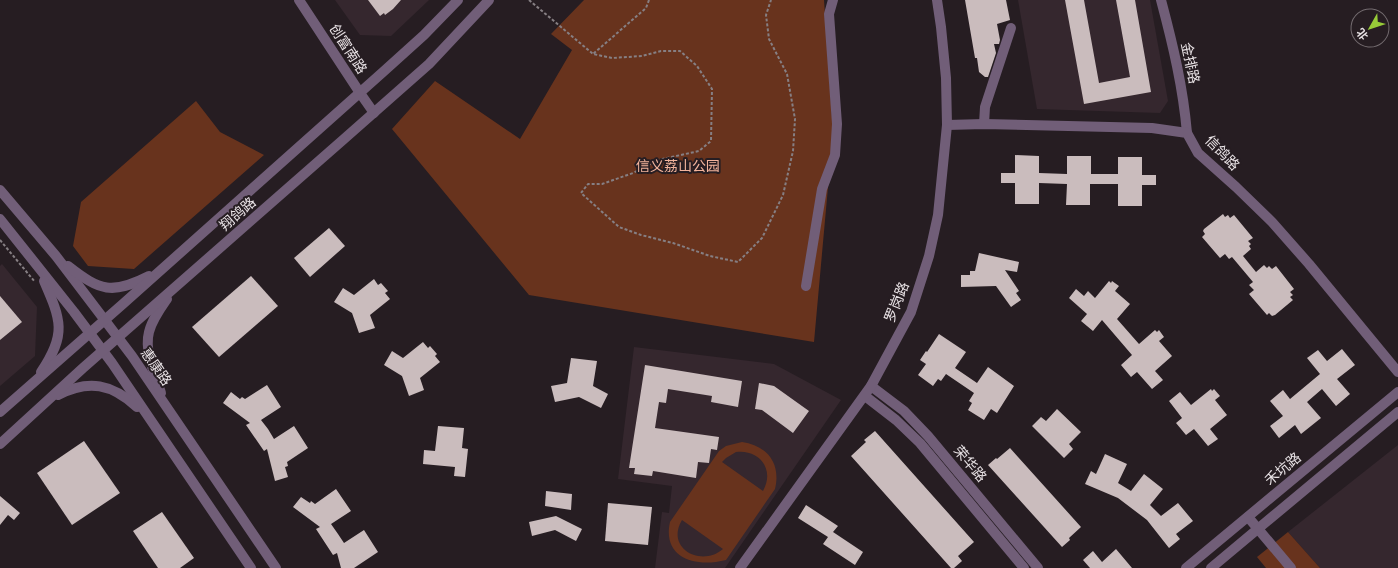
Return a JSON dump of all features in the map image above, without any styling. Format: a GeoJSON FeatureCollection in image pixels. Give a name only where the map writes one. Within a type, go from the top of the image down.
{"type":"FeatureCollection","features":[{"type":"Feature","properties":{"kind":"street","name":"创富南路"},"geometry":{"type":"LineString","coordinates":[[299,0],[374,113]]}},
{"type":"Feature","properties":{"kind":"street","name":"翔鸽路"},"geometry":{"type":"LineString","coordinates":[[0,412],[360,93],[424,35],[458,0]]}},
{"type":"Feature","properties":{"kind":"street","name":"翔鸽路"},"geometry":{"type":"LineString","coordinates":[[0,444],[102,351],[429,64],[489,0]]}},
{"type":"Feature","properties":{"kind":"street"},"geometry":{"type":"LineString","coordinates":[[806,286],[822,189],[835,155],[838,124],[829,14],[833,0]]}},
{"type":"Feature","properties":{"kind":"street","name":"罗岗路"},"geometry":{"type":"LineString","coordinates":[[740,568],[871,386],[911,312],[929,256],[938,215],[947,125],[946,78],[942,27],[937,0]]}},
{"type":"Feature","properties":{"kind":"street","name":"金排路"},"geometry":{"type":"LineString","coordinates":[[1161,0],[1177,60],[1188,133]]}},
{"type":"Feature","properties":{"kind":"street"},"geometry":{"type":"LineString","coordinates":[[984,124],[985,107],[1012,28]]}},
{"type":"Feature","properties":{"kind":"street","name":"信鸽路"},"geometry":{"type":"LineString","coordinates":[[947,125],[984,124],[1152,128],[1188,133],[1198,153],[1251,202],[1309,264],[1398,372]]}},
{"type":"Feature","properties":{"kind":"street","name":"惠康路"},"geometry":{"type":"LineString","coordinates":[[0,190],[56,256],[132,356],[276,568]]}},
{"type":"Feature","properties":{"kind":"street"},"geometry":{"type":"LineString","coordinates":[[0,219],[74,312],[149,418],[251,568]]}},
{"type":"Feature","properties":{"kind":"street"},"geometry":{"type":"LineString","coordinates":[[56,256],[90,282],[101,287],[112,288],[125,287],[138,282],[166,266]]}},
{"type":"Feature","properties":{"kind":"street"},"geometry":{"type":"LineString","coordinates":[[34,382],[55,349],[59,334],[58,314],[36,265]]}},
{"type":"Feature","properties":{"kind":"street"},"geometry":{"type":"LineString","coordinates":[[166,406],[151,359],[149,333],[158,312],[175,287]]}},
{"type":"Feature","properties":{"kind":"street"},"geometry":{"type":"LineString","coordinates":[[49,399],[60,393],[86,385],[104,386],[124,396],[149,418]]}},
{"type":"Feature","properties":{"kind":"street","name":"荣华路"},"geometry":{"type":"LineString","coordinates":[[871,386],[904,411],[928,436],[1038,568]]}},
{"type":"Feature","properties":{"kind":"street","name":"禾坑路"},"geometry":{"type":"LineString","coordinates":[[1186,568],[1398,392]]}},
{"type":"Feature","properties":{"kind":"street","name":"荣华路"},"geometry":{"type":"LineString","coordinates":[[864,396],[896,420],[920,443],[1024,568]]}},
{"type":"Feature","properties":{"kind":"street"},"geometry":{"type":"LineString","coordinates":[[1211,568],[1398,412]]}},
{"type":"Feature","properties":{"kind":"street"},"geometry":{"type":"LineString","coordinates":[[1248,517],[1291,568]]}},
{"type":"Feature","properties":{"kind":"path"},"geometry":{"type":"LineString","coordinates":[[529,0],[593,54],[612,58],[642,56],[660,51],[680,51],[697,66],[712,89],[711,141],[699,151],[658,160],[633,173],[602,184],[588,184],[581,193],[619,227],[710,256],[738,262],[762,238],[784,195],[793,151],[795,118],[787,74],[769,39],[766,15],[771,0]]}},
{"type":"Feature","properties":{"kind":"path"},"geometry":{"type":"LineString","coordinates":[[593,54],[646,8],[649,0]]}},
{"type":"Feature","properties":{"kind":"path"},"geometry":{"type":"LineString","coordinates":[[0,240],[4,246]]}},
{"type":"Feature","properties":{"kind":"shaded area"},"geometry":{"type":"Polygon","coordinates":[[[335,0],[429,0],[391,36],[360,35],[335,0]]]}},
{"type":"Feature","properties":{"kind":"shaded area"},"geometry":{"type":"Polygon","coordinates":[[[1018,0],[1150,0],[1168,101],[1160,113],[1037,109],[1018,0]]]}},
{"type":"Feature","properties":{"kind":"shaded area"},"geometry":{"type":"Polygon","coordinates":[[[2,264],[37,307],[35,356],[0,386],[0,266],[2,264]]]}},
{"type":"Feature","properties":{"kind":"shaded area"},"geometry":{"type":"Polygon","coordinates":[[[634,347],[774,364],[841,400],[725,568],[655,568],[662,512],[669,513],[672,486],[618,479],[634,347]]]}},
{"type":"Feature","properties":{"kind":"shaded area"},"geometry":{"type":"Polygon","coordinates":[[[1398,445],[1398,568],[1320,568],[1288,532],[1398,445]]]}},
{"type":"Feature","properties":{"kind":"green space","name":"信义荔山公园"},"geometry":{"type":"Polygon","coordinates":[[[584,0],[824,0],[833,132],[814,342],[529,295],[392,129],[435,81],[520,139],[572,50],[551,34],[584,0]]]}},
{"type":"Feature","properties":{"kind":"green space"},"geometry":{"type":"Polygon","coordinates":[[[196,101],[220,132],[264,155],[134,269],[88,266],[73,246],[81,202],[196,101]]]}},
{"type":"Feature","properties":{"kind":"green space"},"geometry":{"type":"Polygon","coordinates":[[[742,442],[751,444],[765,452],[774,464],[776,472],[775,489],[726,560],[703,562],[683,558],[676,552],[671,544],[669,534],[670,522],[719,451],[726,446],[742,442]],[[736,452],[722,462],[763,491],[767,476],[763,462],[752,454],[736,452]],[[682,520],[678,530],[678,539],[688,552],[696,556],[705,556],[714,554],[723,549],[682,520]]]}},
{"type":"Feature","properties":{"kind":"green space"},"geometry":{"type":"Polygon","coordinates":[[[1288,532],[1320,568],[1266,568],[1257,557],[1288,532]]]}},
{"type":"Feature","properties":{"kind":"building"},"geometry":{"type":"Polygon","coordinates":[[[368,0],[401,0],[393,9],[385,15],[384,13],[380,16],[368,0]]]}},
{"type":"Feature","properties":{"kind":"building"},"geometry":{"type":"Polygon","coordinates":[[[965,0],[1006,0],[1010,20],[997,24],[1000,40],[999,44],[994,44],[996,53],[988,77],[985,77],[979,72],[977,58],[975,58],[965,0]]]}},
{"type":"Feature","properties":{"kind":"building"},"geometry":{"type":"Polygon","coordinates":[[[1065,0],[1084,0],[1099,83],[1130,77],[1116,0],[1135,0],[1151,92],[1084,104],[1065,0]]]}},
{"type":"Feature","properties":{"kind":"building"},"geometry":{"type":"Polygon","coordinates":[[[1015,155],[1039,156],[1039,173],[1067,174],[1067,156],[1091,156],[1091,174],[1118,174],[1118,157],[1142,157],[1142,175],[1156,175],[1156,185],[1142,185],[1142,206],[1118,206],[1118,184],[1090,184],[1090,205],[1066,205],[1067,184],[1039,183],[1039,204],[1015,204],[1015,183],[1001,183],[1001,173],[1015,173],[1015,155]]]}},
{"type":"Feature","properties":{"kind":"building"},"geometry":{"type":"Polygon","coordinates":[[[1223,214],[1225,217],[1228,215],[1230,218],[1234,215],[1253,238],[1248,241],[1251,244],[1249,246],[1251,249],[1243,256],[1256,272],[1264,265],[1267,268],[1269,266],[1272,269],[1276,266],[1294,289],[1290,292],[1293,295],[1290,297],[1293,300],[1275,315],[1272,316],[1269,313],[1267,315],[1249,294],[1254,290],[1249,285],[1253,282],[1232,257],[1229,259],[1225,254],[1220,258],[1202,237],[1205,234],[1203,231],[1204,229],[1223,214]]]}},
{"type":"Feature","properties":{"kind":"building"},"geometry":{"type":"Polygon","coordinates":[[[329,228],[345,246],[310,277],[294,258],[329,228]]]}},
{"type":"Feature","properties":{"kind":"building"},"geometry":{"type":"Polygon","coordinates":[[[979,253],[1019,262],[1017,272],[1005,270],[1019,291],[1016,293],[1021,300],[1011,307],[996,286],[961,287],[961,275],[970,275],[970,271],[975,271],[979,253]]]}},
{"type":"Feature","properties":{"kind":"building"},"geometry":{"type":"Polygon","coordinates":[[[251,276],[278,306],[219,357],[192,327],[251,276]]]}},
{"type":"Feature","properties":{"kind":"building"},"geometry":{"type":"Polygon","coordinates":[[[374,279],[378,285],[381,283],[388,291],[385,293],[390,299],[370,315],[375,328],[359,333],[352,313],[334,302],[343,288],[354,295],[374,279]]]}},
{"type":"Feature","properties":{"kind":"building"},"geometry":{"type":"Polygon","coordinates":[[[1109,281],[1111,283],[1112,281],[1119,286],[1115,291],[1130,304],[1117,319],[1139,344],[1155,330],[1157,332],[1159,330],[1164,337],[1159,341],[1172,356],[1155,371],[1163,380],[1152,389],[1137,372],[1131,377],[1121,365],[1132,355],[1102,320],[1093,331],[1081,321],[1087,314],[1069,298],[1076,289],[1084,296],[1088,291],[1095,298],[1109,281]]]}},
{"type":"Feature","properties":{"kind":"building"},"geometry":{"type":"Polygon","coordinates":[[[0,296],[22,322],[0,340],[0,296]]]}},
{"type":"Feature","properties":{"kind":"building"},"geometry":{"type":"Polygon","coordinates":[[[939,334],[966,352],[955,368],[977,383],[988,367],[1014,386],[997,413],[991,409],[984,420],[968,410],[972,403],[969,401],[974,393],[946,374],[941,381],[938,379],[933,386],[918,375],[926,364],[920,360],[939,334]]]}},
{"type":"Feature","properties":{"kind":"building"},"geometry":{"type":"Polygon","coordinates":[[[423,342],[428,348],[430,346],[437,354],[435,356],[440,362],[420,378],[424,390],[409,396],[402,376],[384,365],[392,351],[403,358],[423,342]]]}},
{"type":"Feature","properties":{"kind":"building"},"geometry":{"type":"Polygon","coordinates":[[[1342,349],[1355,365],[1337,379],[1350,394],[1336,406],[1322,389],[1307,402],[1321,418],[1301,434],[1295,425],[1279,438],[1270,426],[1283,416],[1270,401],[1283,390],[1290,399],[1320,374],[1307,358],[1318,350],[1327,361],[1342,349]]]}},
{"type":"Feature","properties":{"kind":"building"},"geometry":{"type":"Polygon","coordinates":[[[571,358],[597,361],[593,386],[608,394],[601,408],[579,397],[555,402],[551,386],[567,383],[571,358]]]}},
{"type":"Feature","properties":{"kind":"building"},"geometry":{"type":"Polygon","coordinates":[[[645,365],[742,381],[738,407],[711,402],[712,396],[668,389],[666,403],[659,402],[655,428],[719,437],[717,450],[711,449],[709,463],[698,462],[696,478],[653,471],[652,476],[634,474],[635,468],[629,468],[645,365]]]}},
{"type":"Feature","properties":{"kind":"building"},"geometry":{"type":"Polygon","coordinates":[[[759,383],[774,386],[809,411],[793,433],[762,410],[755,409],[759,383]]]}},
{"type":"Feature","properties":{"kind":"building"},"geometry":{"type":"Polygon","coordinates":[[[267,385],[281,407],[261,420],[274,439],[294,426],[308,448],[287,462],[288,466],[285,467],[288,477],[275,481],[267,449],[264,451],[246,425],[250,423],[223,403],[231,392],[240,399],[242,397],[245,399],[267,385]]]}},
{"type":"Feature","properties":{"kind":"building"},"geometry":{"type":"Polygon","coordinates":[[[1211,389],[1212,391],[1214,389],[1220,396],[1215,400],[1227,415],[1210,429],[1218,439],[1208,446],[1194,429],[1186,435],[1176,423],[1182,418],[1169,401],[1180,392],[1191,405],[1211,389]]]}},
{"type":"Feature","properties":{"kind":"building"},"geometry":{"type":"Polygon","coordinates":[[[1057,409],[1081,432],[1069,444],[1073,449],[1064,458],[1032,426],[1041,417],[1046,421],[1057,409]]]}},
{"type":"Feature","properties":{"kind":"building"},"geometry":{"type":"Polygon","coordinates":[[[438,426],[464,428],[462,448],[468,449],[465,477],[454,476],[455,467],[423,464],[424,450],[435,451],[438,426]]]}},
{"type":"Feature","properties":{"kind":"building"},"geometry":{"type":"Polygon","coordinates":[[[875,431],[974,542],[958,556],[962,561],[954,568],[951,568],[851,456],[866,442],[864,440],[875,431]]]}},
{"type":"Feature","properties":{"kind":"building"},"geometry":{"type":"Polygon","coordinates":[[[84,441],[120,493],[72,525],[37,473],[84,441]]]}},
{"type":"Feature","properties":{"kind":"building"},"geometry":{"type":"Polygon","coordinates":[[[1010,448],[1081,527],[1062,547],[988,465],[1010,448]]]}},
{"type":"Feature","properties":{"kind":"building"},"geometry":{"type":"Polygon","coordinates":[[[1105,454],[1127,464],[1118,483],[1131,491],[1144,474],[1163,489],[1150,505],[1161,516],[1178,503],[1193,521],[1176,534],[1180,539],[1169,548],[1147,520],[1118,498],[1085,484],[1091,471],[1096,474],[1105,454]]]}},
{"type":"Feature","properties":{"kind":"building"},"geometry":{"type":"Polygon","coordinates":[[[336,489],[351,511],[331,524],[344,543],[364,530],[378,552],[354,568],[341,568],[337,553],[333,555],[316,529],[320,527],[293,507],[301,497],[310,503],[311,501],[315,504],[336,489]]]}},
{"type":"Feature","properties":{"kind":"building"},"geometry":{"type":"Polygon","coordinates":[[[546,491],[572,494],[571,510],[545,506],[546,491]]]}},
{"type":"Feature","properties":{"kind":"building"},"geometry":{"type":"Polygon","coordinates":[[[0,496],[20,513],[14,520],[8,515],[0,525],[0,496]]]}},
{"type":"Feature","properties":{"kind":"building"},"geometry":{"type":"Polygon","coordinates":[[[608,503],[652,507],[648,545],[605,541],[608,503]]]}},
{"type":"Feature","properties":{"kind":"building"},"geometry":{"type":"Polygon","coordinates":[[[806,505],[838,526],[833,532],[863,552],[855,565],[823,544],[828,537],[798,518],[806,505]]]}},
{"type":"Feature","properties":{"kind":"building"},"geometry":{"type":"Polygon","coordinates":[[[162,512],[194,558],[180,568],[158,568],[133,531],[162,512]]]}},
{"type":"Feature","properties":{"kind":"building"},"geometry":{"type":"Polygon","coordinates":[[[556,516],[582,529],[576,541],[555,530],[532,536],[529,522],[556,516]]]}},
{"type":"Feature","properties":{"kind":"building"},"geometry":{"type":"Polygon","coordinates":[[[1116,549],[1132,568],[1090,568],[1083,560],[1093,551],[1102,562],[1116,549]]]}}]}
